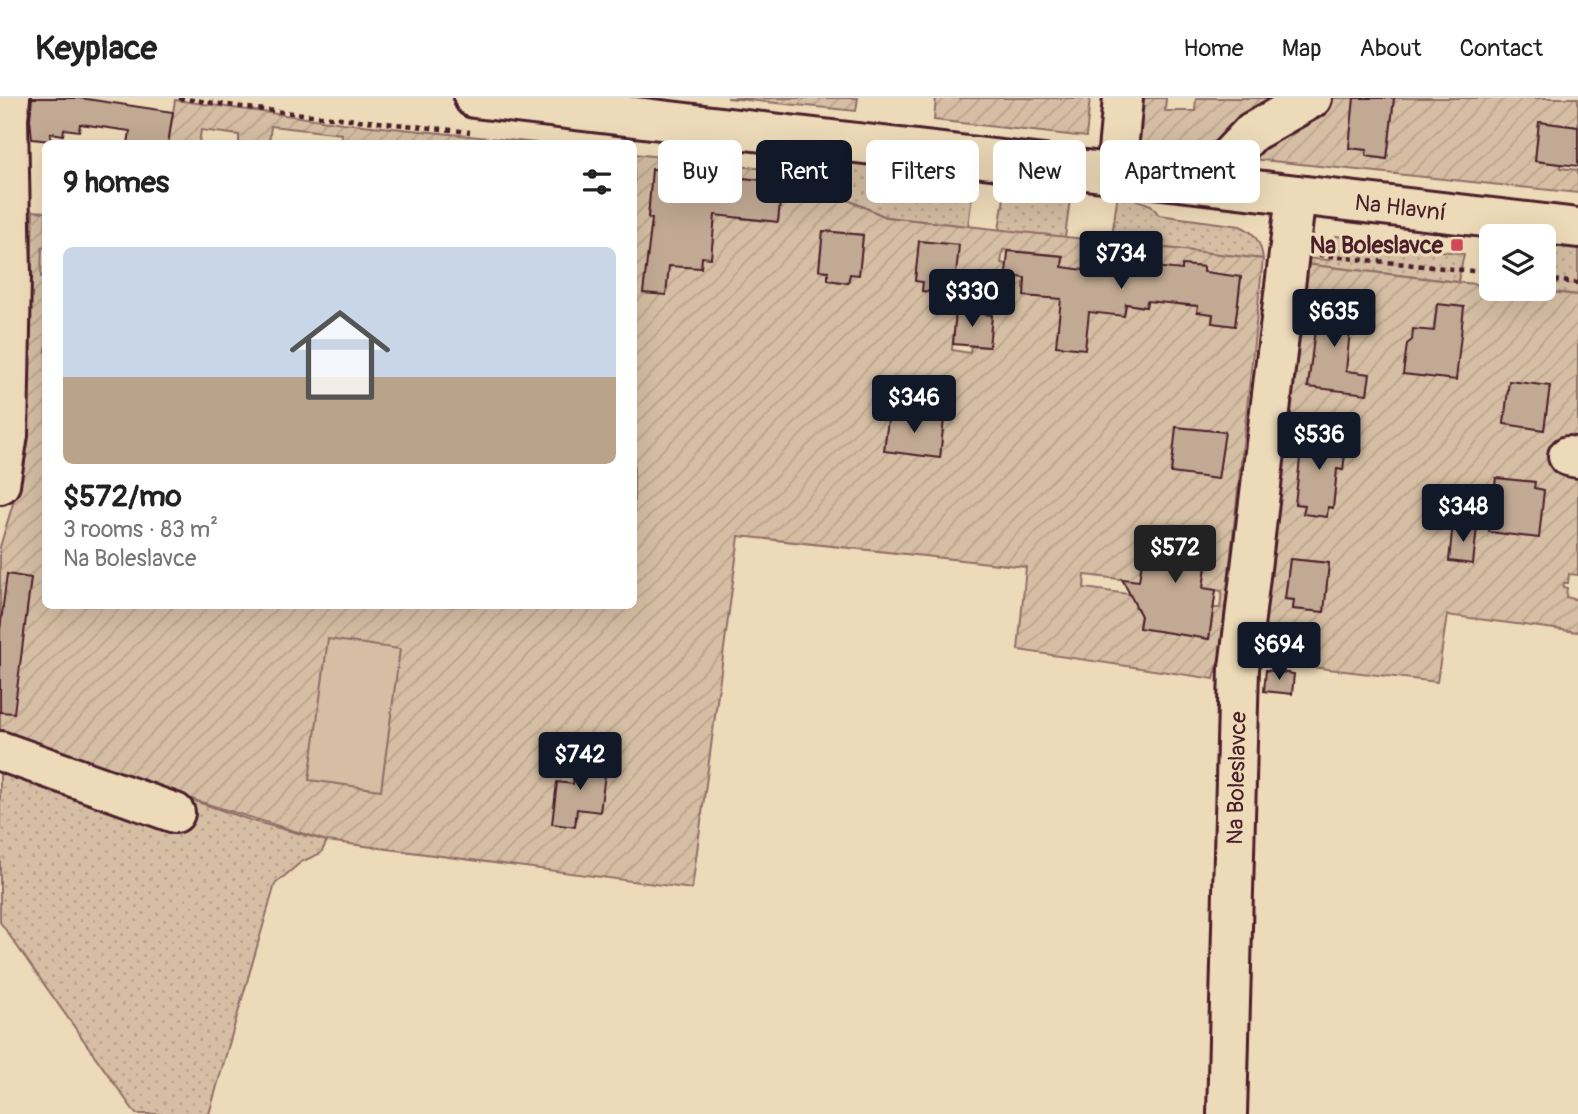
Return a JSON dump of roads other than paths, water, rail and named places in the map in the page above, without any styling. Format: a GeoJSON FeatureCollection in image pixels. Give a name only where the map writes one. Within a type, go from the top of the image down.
{"type":"FeatureCollection","features":[{"type":"Feature","properties":{"kind":"street"},"geometry":{"type":"LineString","coordinates":[[0,484],[9,422],[12,276],[8,118],[10,98]]}},
{"type":"Feature","properties":{"kind":"street"},"geometry":{"type":"LineString","coordinates":[[1119,140],[1123,98]]}},
{"type":"Feature","properties":{"kind":"street"},"geometry":{"type":"LineString","coordinates":[[1244,140],[1252,132],[1312,98]]}},
{"type":"Feature","properties":{"kind":"street","name":"Na Hlavní"},"geometry":{"type":"LineString","coordinates":[[477,116],[1100,172]]}},
{"type":"Feature","properties":{"kind":"street","name":"Na Hlavní"},"geometry":{"type":"LineString","coordinates":[[1260,190],[1578,228]]}},
{"type":"Feature","properties":{"kind":"street","name":"Na Boleslavce"},"geometry":{"type":"LineString","coordinates":[[1227,1114],[1239,668],[1296,195]]}},
{"type":"Feature","properties":{"kind":"street"},"geometry":{"type":"LineString","coordinates":[[0,751],[175,813]]}},
{"type":"Feature","properties":{"kind":"place","name":"Na Boleslavce"},"geometry":{"type":"Point","coordinates":[1457,245]}}]}
